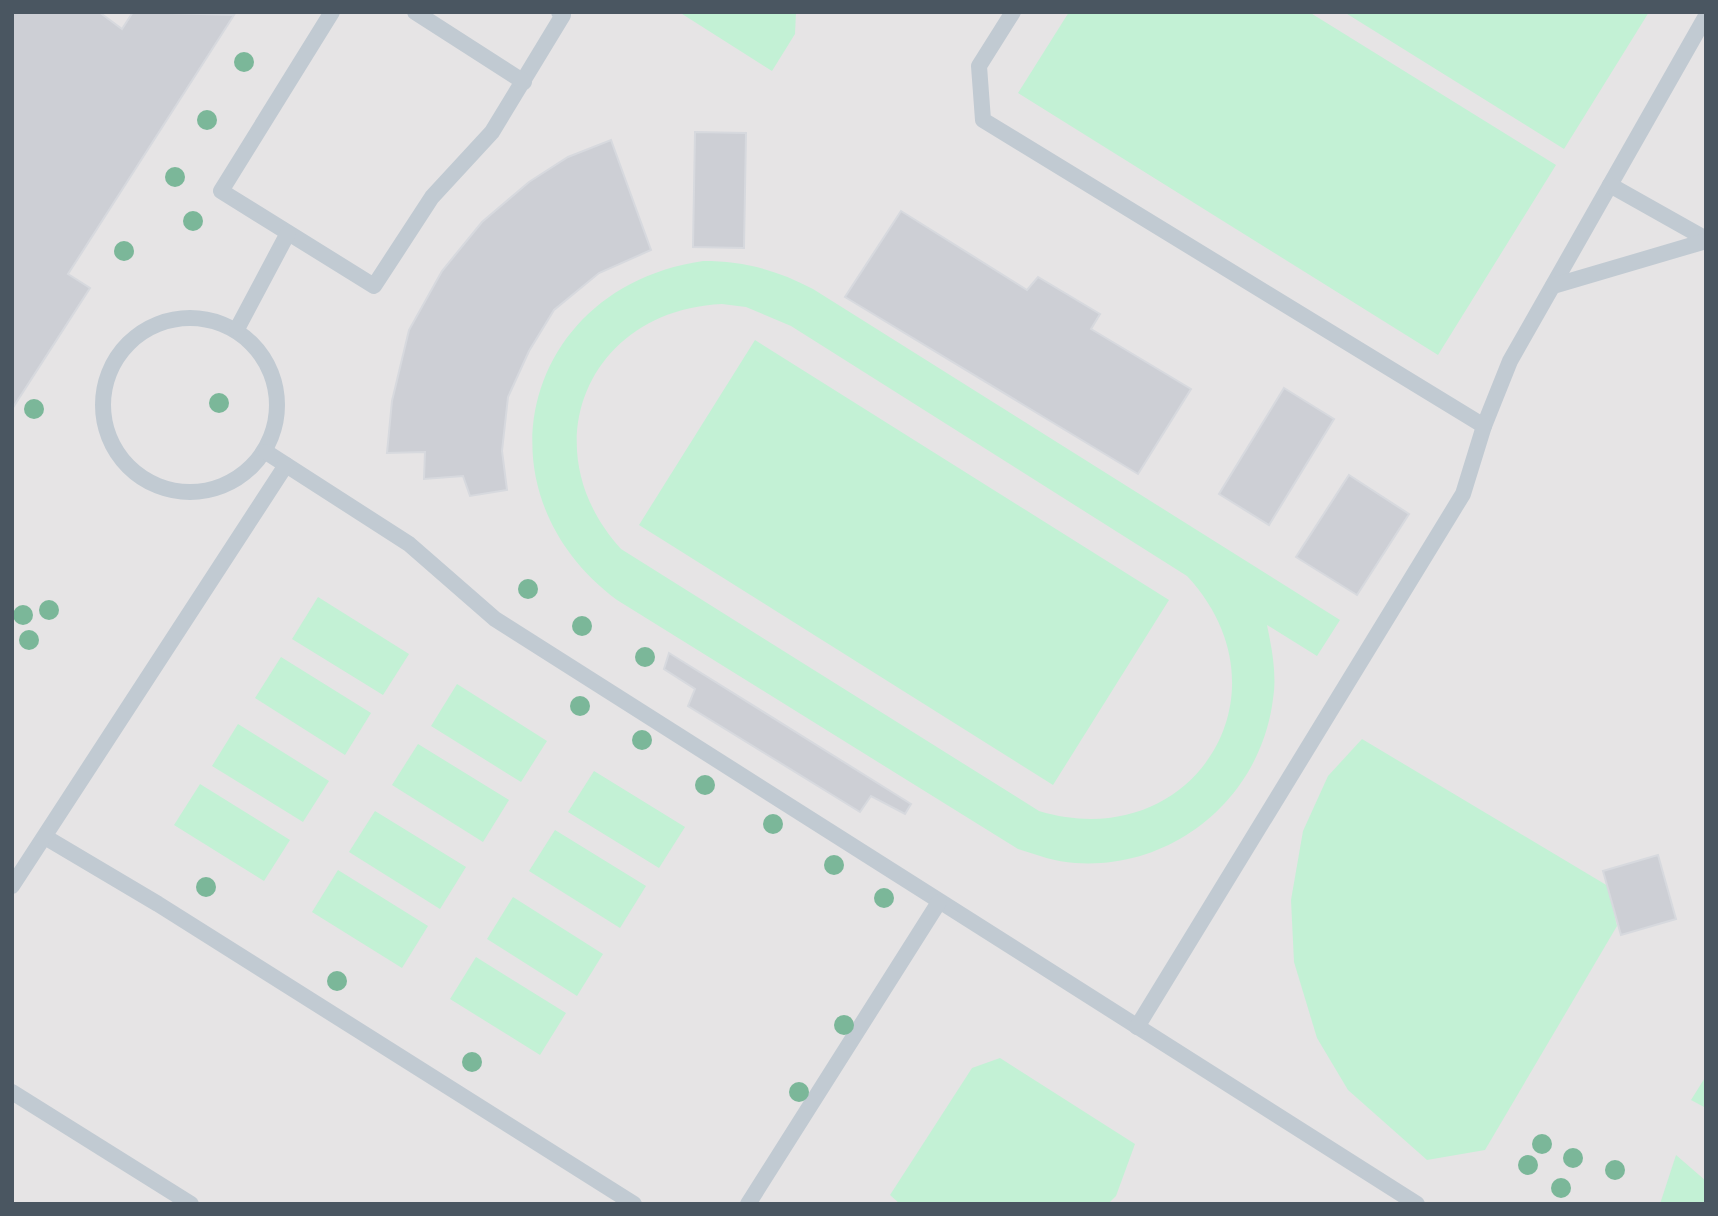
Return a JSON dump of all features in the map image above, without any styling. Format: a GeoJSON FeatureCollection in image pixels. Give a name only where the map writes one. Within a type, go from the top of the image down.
{"type":"FeatureCollection","features":[{"type":"Feature","properties":{"kind":"lane"},"geometry":{"type":"LineString","coordinates":[[332,12],[221,191],[374,286],[432,197],[492,132],[563,15],[559,12]]}},
{"type":"Feature","properties":{"kind":"lane"},"geometry":{"type":"LineString","coordinates":[[415,12],[524,82]]}},
{"type":"Feature","properties":{"kind":"lane"},"geometry":{"type":"LineString","coordinates":[[1013,12],[979,66],[983,120],[1484,426]]}},
{"type":"Feature","properties":{"kind":"lane"},"geometry":{"type":"LineString","coordinates":[[1137,1027],[1463,494],[1484,426],[1510,361],[1706,16]]}},
{"type":"Feature","properties":{"kind":"lane"},"geometry":{"type":"LineString","coordinates":[[1610,185],[1706,240]]}},
{"type":"Feature","properties":{"kind":"lane"},"geometry":{"type":"LineString","coordinates":[[237,329],[288,233]]}},
{"type":"Feature","properties":{"kind":"lane"},"geometry":{"type":"LineString","coordinates":[[1553,286],[1706,240]]}},
{"type":"Feature","properties":{"kind":"lane"},"geometry":{"type":"LineString","coordinates":[[193,316],[237,329],[269,363],[279,408],[266,452],[232,484],[187,494],[142,481],[111,447],[108,436],[101,402],[114,357],[148,326],[193,316]]}},
{"type":"Feature","properties":{"kind":"lane"},"geometry":{"type":"LineString","coordinates":[[266,452],[409,544],[495,619],[1416,1204]]}},
{"type":"Feature","properties":{"kind":"lane"},"geometry":{"type":"LineString","coordinates":[[12,886],[286,465]]}},
{"type":"Feature","properties":{"kind":"lane"},"geometry":{"type":"LineString","coordinates":[[45,837],[170,912],[634,1204]]}},
{"type":"Feature","properties":{"kind":"lane"},"geometry":{"type":"LineString","coordinates":[[748,1204],[939,902]]}},
{"type":"Feature","properties":{"kind":"lane"},"geometry":{"type":"LineString","coordinates":[[12,1092],[191,1204]]}},
{"type":"Feature","properties":{"kind":"shaded area"},"geometry":{"type":"Polygon","coordinates":[[[12,12],[1706,12],[1706,1204],[12,1204],[12,12]]]}},
{"type":"Feature","properties":{"kind":"green space"},"geometry":{"type":"Polygon","coordinates":[[[679,12],[796,12],[795,34],[772,71],[679,12]]]}},
{"type":"Feature","properties":{"kind":"green space"},"geometry":{"type":"Polygon","coordinates":[[[1069,12],[1309,12],[1556,165],[1438,355],[1018,93],[1069,12]]]}},
{"type":"Feature","properties":{"kind":"green space"},"geometry":{"type":"Polygon","coordinates":[[[1344,12],[1649,12],[1564,149],[1344,12]]]}},
{"type":"Feature","properties":{"kind":"green space"},"geometry":{"type":"Polygon","coordinates":[[[703,261],[746,265],[800,282],[1340,620],[1317,656],[1267,625],[1274,671],[1273,699],[1265,734],[1251,767],[1231,796],[1207,820],[1178,840],[1146,854],[1111,862],[1075,863],[1032,854],[1018,849],[617,600],[571,555],[544,505],[533,452],[538,399],[558,351],[593,310],[642,279],[703,261]],[[722,304],[675,312],[636,331],[607,358],[587,391],[577,429],[579,469],[594,510],[621,549],[1039,811],[1094,819],[1142,810],[1182,788],[1211,755],[1228,714],[1231,669],[1218,622],[1187,576],[791,326],[746,307],[722,304]]]}},
{"type":"Feature","properties":{"kind":"green space"},"geometry":{"type":"Polygon","coordinates":[[[755,340],[1169,600],[1053,785],[639,525],[755,340]]]}},
{"type":"Feature","properties":{"kind":"green space"},"geometry":{"type":"Polygon","coordinates":[[[318,597],[409,654],[383,695],[292,639],[318,597]]]}},
{"type":"Feature","properties":{"kind":"green space"},"geometry":{"type":"Polygon","coordinates":[[[281,657],[371,713],[345,755],[255,698],[281,657]]]}},
{"type":"Feature","properties":{"kind":"green space"},"geometry":{"type":"Polygon","coordinates":[[[457,684],[547,741],[521,782],[431,726],[457,684]]]}},
{"type":"Feature","properties":{"kind":"green space"},"geometry":{"type":"Polygon","coordinates":[[[238,724],[329,781],[303,822],[212,766],[238,724]]]}},
{"type":"Feature","properties":{"kind":"green space"},"geometry":{"type":"Polygon","coordinates":[[[1362,739],[1608,886],[1617,926],[1485,1150],[1427,1160],[1348,1090],[1317,1038],[1294,962],[1291,900],[1303,831],[1328,776],[1362,739]]]}},
{"type":"Feature","properties":{"kind":"green space"},"geometry":{"type":"Polygon","coordinates":[[[418,744],[509,800],[483,842],[392,785],[418,744]]]}},
{"type":"Feature","properties":{"kind":"green space"},"geometry":{"type":"Polygon","coordinates":[[[594,771],[685,827],[659,868],[568,812],[594,771]]]}},
{"type":"Feature","properties":{"kind":"green space"},"geometry":{"type":"Polygon","coordinates":[[[200,784],[290,840],[264,881],[174,825],[200,784]]]}},
{"type":"Feature","properties":{"kind":"green space"},"geometry":{"type":"Polygon","coordinates":[[[375,811],[466,867],[440,909],[349,852],[375,811]]]}},
{"type":"Feature","properties":{"kind":"green space"},"geometry":{"type":"Polygon","coordinates":[[[555,830],[646,886],[620,928],[529,871],[555,830]]]}},
{"type":"Feature","properties":{"kind":"green space"},"geometry":{"type":"Polygon","coordinates":[[[338,870],[428,926],[402,968],[312,912],[338,870]]]}},
{"type":"Feature","properties":{"kind":"green space"},"geometry":{"type":"Polygon","coordinates":[[[513,897],[603,954],[577,996],[487,939],[513,897]]]}},
{"type":"Feature","properties":{"kind":"green space"},"geometry":{"type":"Polygon","coordinates":[[[476,957],[566,1013],[540,1055],[450,999],[476,957]]]}},
{"type":"Feature","properties":{"kind":"green space"},"geometry":{"type":"Polygon","coordinates":[[[1000,1058],[1135,1144],[1116,1196],[1108,1204],[900,1204],[890,1195],[972,1068],[1000,1058]]]}},
{"type":"Feature","properties":{"kind":"green space"},"geometry":{"type":"Polygon","coordinates":[[[1706,1076],[1706,1108],[1691,1100],[1706,1076]]]}},
{"type":"Feature","properties":{"kind":"green space"},"geometry":{"type":"Polygon","coordinates":[[[1676,1155],[1706,1181],[1706,1204],[1660,1204],[1676,1155]]]}},
{"type":"Feature","properties":{"kind":"building"},"geometry":{"type":"Polygon","coordinates":[[[12,12],[99,12],[122,29],[133,12],[234,15],[68,274],[90,288],[12,409],[12,12]]]}},
{"type":"Feature","properties":{"kind":"building"},"geometry":{"type":"Polygon","coordinates":[[[695,132],[746,133],[744,248],[693,247],[695,132]]]}},
{"type":"Feature","properties":{"kind":"building"},"geometry":{"type":"Polygon","coordinates":[[[611,140],[651,250],[599,273],[554,310],[529,351],[508,397],[502,451],[507,490],[470,496],[463,476],[424,479],[425,452],[387,453],[392,401],[409,330],[442,271],[482,222],[529,182],[568,157],[611,140]]]}},
{"type":"Feature","properties":{"kind":"building"},"geometry":{"type":"Polygon","coordinates":[[[901,211],[1027,290],[1038,277],[1100,314],[1091,329],[1191,389],[1138,474],[845,297],[901,211]]]}},
{"type":"Feature","properties":{"kind":"building"},"geometry":{"type":"Polygon","coordinates":[[[1284,388],[1334,419],[1269,525],[1219,494],[1284,388]]]}},
{"type":"Feature","properties":{"kind":"building"},"geometry":{"type":"Polygon","coordinates":[[[1349,475],[1409,514],[1357,595],[1296,557],[1349,475]]]}},
{"type":"Feature","properties":{"kind":"building"},"geometry":{"type":"Polygon","coordinates":[[[669,653],[911,804],[905,814],[871,796],[860,812],[688,706],[695,689],[664,669],[669,653]]]}},
{"type":"Feature","properties":{"kind":"building"},"geometry":{"type":"Polygon","coordinates":[[[1658,855],[1676,919],[1621,935],[1603,871],[1658,855]]]}}]}
